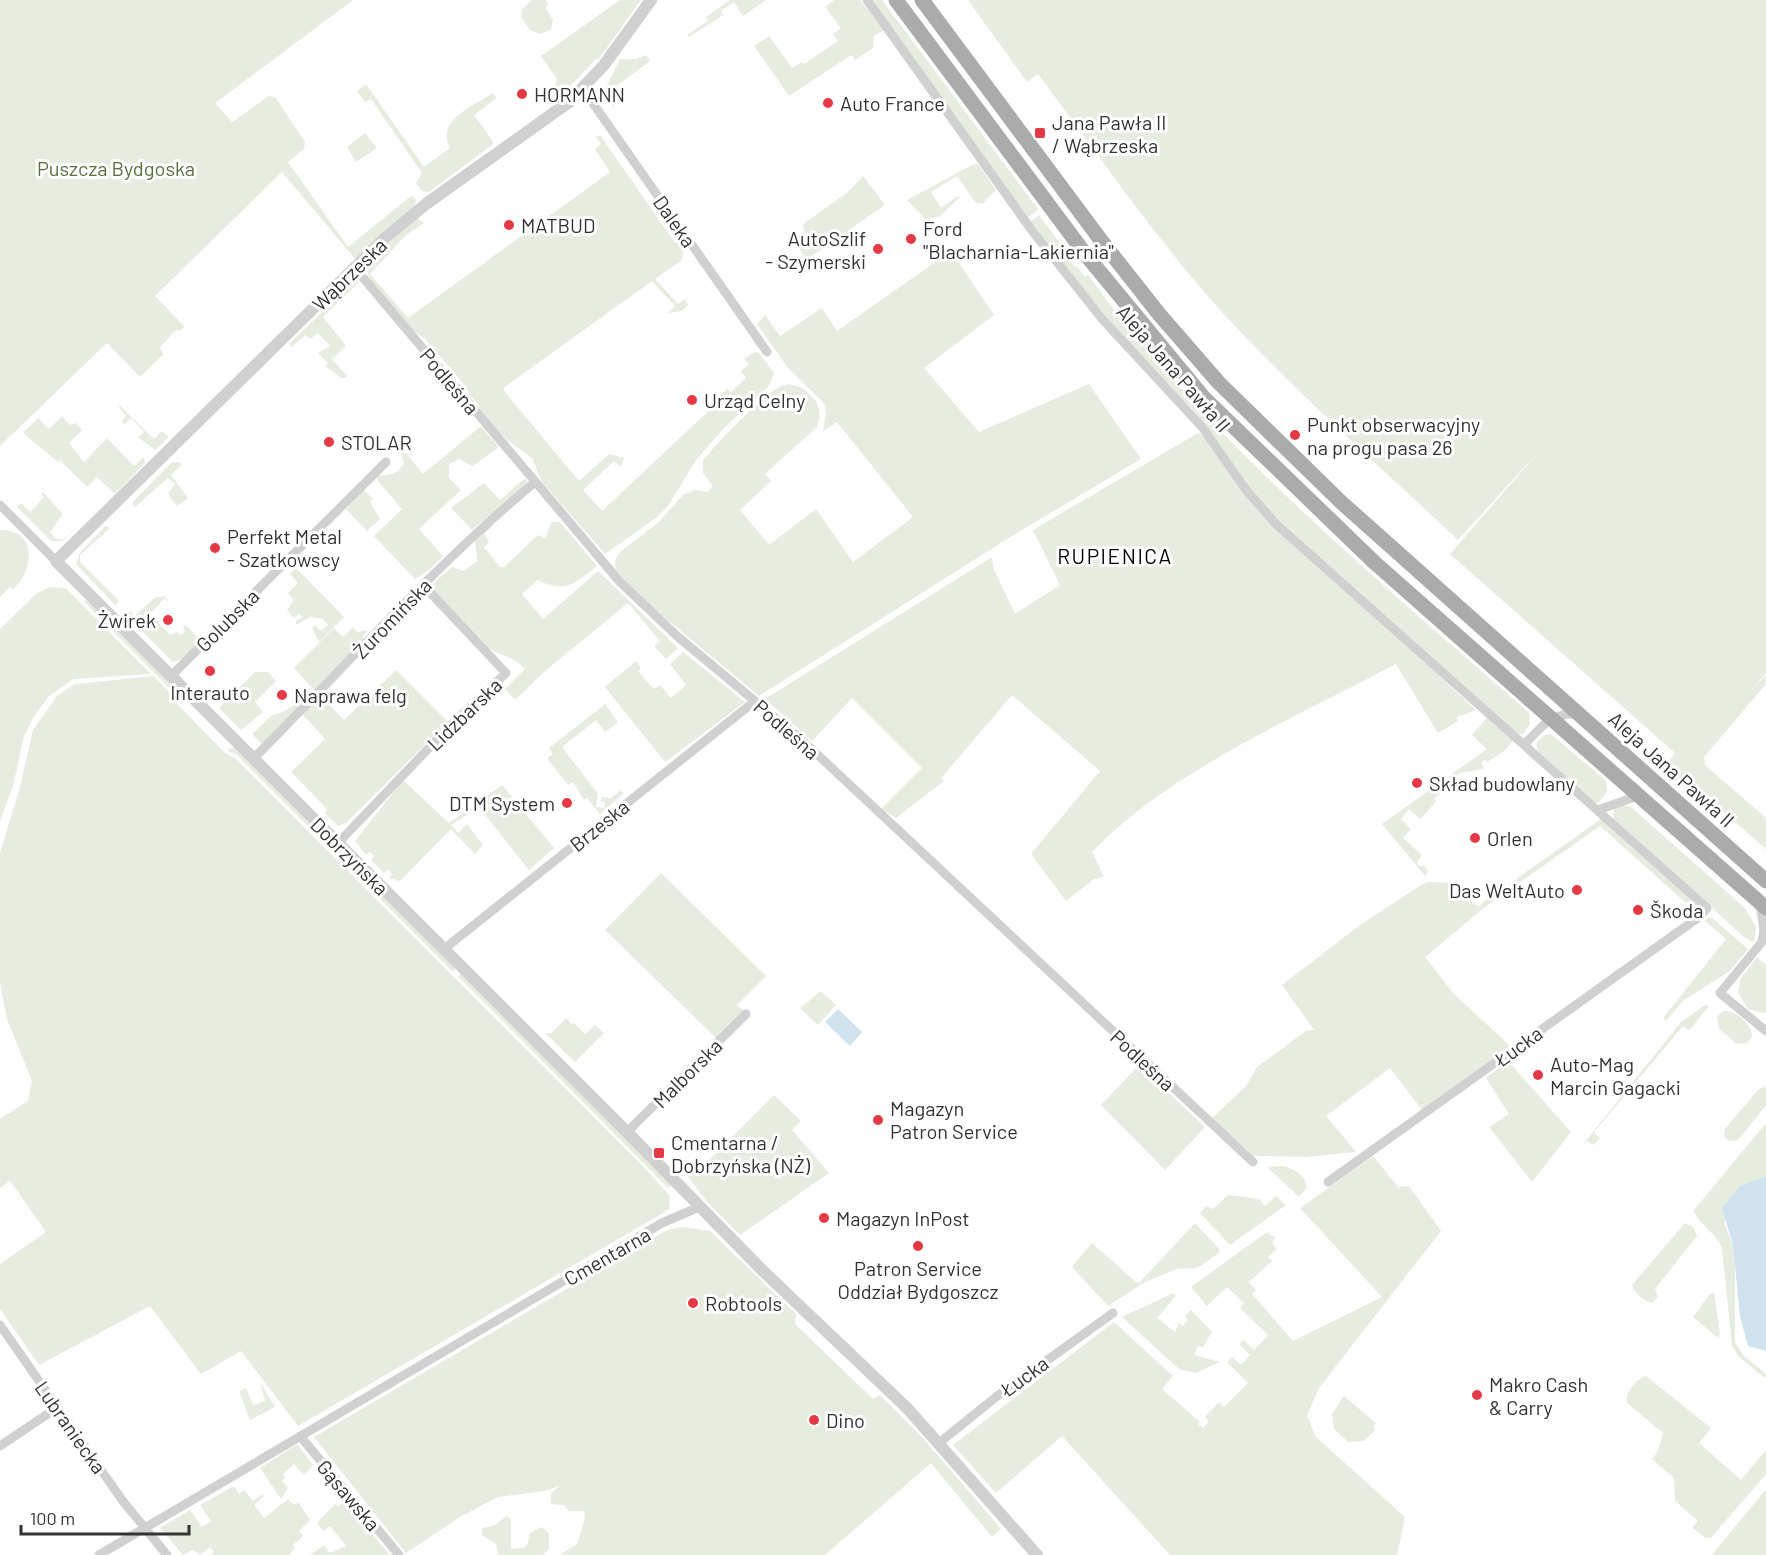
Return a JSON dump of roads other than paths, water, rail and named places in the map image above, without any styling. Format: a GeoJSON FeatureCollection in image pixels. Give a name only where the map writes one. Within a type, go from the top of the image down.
{"type":"FeatureCollection","features":[{"type":"Feature","properties":{"kind":"main road","name":"Aleja Jana Pawła II"},"geometry":{"type":"LineString","coordinates":[[896,0],[1086,255],[1204,398],[1314,506],[1763,906]]}},
{"type":"Feature","properties":{"kind":"main road","name":"Aleja Jana Pawła II"},"geometry":{"type":"LineString","coordinates":[[922,0],[1103,243],[1159,314],[1219,383],[1342,503],[1766,880]]}},
{"type":"Feature","properties":{"kind":"street","name":"Wąbrzeska"},"geometry":{"type":"LineString","coordinates":[[56,561],[185,437],[354,267],[421,208],[550,116],[583,89],[651,0]]}},
{"type":"Feature","properties":{"kind":"street","name":"Aleja Jana Pawła II"},"geometry":{"type":"LineString","coordinates":[[867,0],[1025,222],[1103,320],[1202,427],[1252,498],[1277,525],[1707,908]]}},
{"type":"Feature","properties":{"kind":"street","name":"Daleka"},"geometry":{"type":"LineString","coordinates":[[583,89],[767,352]]}},
{"type":"Feature","properties":{"kind":"street","name":"Podleśna"},"geometry":{"type":"LineString","coordinates":[[354,267],[620,582],[648,610],[804,742],[1253,1162]]}},
{"type":"Feature","properties":{"kind":"street","name":"Golubska"},"geometry":{"type":"LineString","coordinates":[[171,676],[386,462]]}},
{"type":"Feature","properties":{"kind":"street","name":"Żuromińska"},"geometry":{"type":"LineString","coordinates":[[253,759],[369,642],[386,620],[476,532],[535,482]]}},
{"type":"Feature","properties":{"kind":"street","name":"Dobrzyńska"},"geometry":{"type":"LineString","coordinates":[[0,505],[627,1132],[699,1207]]}},
{"type":"Feature","properties":{"kind":"street","name":"Lidzbarska"},"geometry":{"type":"LineString","coordinates":[[338,843],[451,725],[506,673],[423,585]]}},
{"type":"Feature","properties":{"kind":"street","name":"Brzeska"},"geometry":{"type":"LineString","coordinates":[[444,949],[755,701]]}},
{"type":"Feature","properties":{"kind":"street","name":"Aleja Jana Pawła II"},"geometry":{"type":"LineString","coordinates":[[1551,718],[1563,714],[1578,714]]}},
{"type":"Feature","properties":{"kind":"street"},"geometry":{"type":"LineString","coordinates":[[1524,745],[1551,718]]}},
{"type":"Feature","properties":{"kind":"street"},"geometry":{"type":"LineString","coordinates":[[1598,810],[1638,796]]}},
{"type":"Feature","properties":{"kind":"street"},"geometry":{"type":"LineString","coordinates":[[1763,906],[1764,939],[1720,993],[1766,1031]]}},
{"type":"Feature","properties":{"kind":"street","name":"Łucka"},"geometry":{"type":"LineString","coordinates":[[1328,1182],[1693,921],[1707,908]]}},
{"type":"Feature","properties":{"kind":"street","name":"Malborska"},"geometry":{"type":"LineString","coordinates":[[627,1132],[746,1014]]}},
{"type":"Feature","properties":{"kind":"street"},"geometry":{"type":"LineString","coordinates":[[699,1207],[907,1408],[1037,1555]]}},
{"type":"Feature","properties":{"kind":"street","name":"Cmentarna"},"geometry":{"type":"LineString","coordinates":[[99,1555],[662,1224],[699,1207]]}},
{"type":"Feature","properties":{"kind":"street","name":"Łucka"},"geometry":{"type":"LineString","coordinates":[[939,1443],[996,1397],[1113,1313]]}},
{"type":"Feature","properties":{"kind":"street","name":"Lubraniecka"},"geometry":{"type":"LineString","coordinates":[[0,1325],[122,1500],[167,1555]]}},
{"type":"Feature","properties":{"kind":"street"},"geometry":{"type":"LineString","coordinates":[[0,1446],[58,1407]]}},
{"type":"Feature","properties":{"kind":"street","name":"Gąsawska"},"geometry":{"type":"LineString","coordinates":[[300,1436],[399,1555]]}},
{"type":"Feature","properties":{"kind":"water"},"geometry":{"type":"Polygon","coordinates":[[[838,1009],[862,1032],[850,1046],[825,1022],[838,1009]]]}},
{"type":"Feature","properties":{"kind":"water"},"geometry":{"type":"Polygon","coordinates":[[[1766,1176],[1766,1351],[1748,1346],[1740,1317],[1733,1245],[1722,1208],[1740,1186],[1766,1176]]]}},
{"type":"Feature","properties":{"kind":"place","name":"HORMANN"},"geometry":{"type":"Point","coordinates":[522,94]}},
{"type":"Feature","properties":{"kind":"place","name":"Auto France"},"geometry":{"type":"Point","coordinates":[828,103]}},
{"type":"Feature","properties":{"kind":"place","name":"Jana Pawła II / Wąbrzeska"},"geometry":{"type":"Point","coordinates":[1040,133]}},
{"type":"Feature","properties":{"kind":"place","name":"MATBUD"},"geometry":{"type":"Point","coordinates":[509,225]}},
{"type":"Feature","properties":{"kind":"place","name":"Ford \"Blacharnia-Lakiernia\""},"geometry":{"type":"Point","coordinates":[911,239]}},
{"type":"Feature","properties":{"kind":"place","name":"AutoSzlif - Szymerski"},"geometry":{"type":"Point","coordinates":[878,249]}},
{"type":"Feature","properties":{"kind":"place","name":"Urząd Celny"},"geometry":{"type":"Point","coordinates":[692,400]}},
{"type":"Feature","properties":{"kind":"place","name":"Punkt obserwacyjny na progu pasa 26"},"geometry":{"type":"Point","coordinates":[1295,435]}},
{"type":"Feature","properties":{"kind":"place","name":"STOLAR"},"geometry":{"type":"Point","coordinates":[329,442]}},
{"type":"Feature","properties":{"kind":"place","name":"Perfekt Metal - Szatkowscy"},"geometry":{"type":"Point","coordinates":[215,548]}},
{"type":"Feature","properties":{"kind":"place","name":"Żwirek"},"geometry":{"type":"Point","coordinates":[168,620]}},
{"type":"Feature","properties":{"kind":"place","name":"Interauto"},"geometry":{"type":"Point","coordinates":[210,671]}},
{"type":"Feature","properties":{"kind":"place","name":"Naprawa felg"},"geometry":{"type":"Point","coordinates":[282,695]}},
{"type":"Feature","properties":{"kind":"place","name":"Skład budowlany"},"geometry":{"type":"Point","coordinates":[1417,783]}},
{"type":"Feature","properties":{"kind":"place","name":"DTM System"},"geometry":{"type":"Point","coordinates":[567,803]}},
{"type":"Feature","properties":{"kind":"place","name":"Orlen"},"geometry":{"type":"Point","coordinates":[1475,838]}},
{"type":"Feature","properties":{"kind":"place","name":"Das WeltAuto"},"geometry":{"type":"Point","coordinates":[1577,890]}},
{"type":"Feature","properties":{"kind":"place","name":"Škoda"},"geometry":{"type":"Point","coordinates":[1638,910]}},
{"type":"Feature","properties":{"kind":"place","name":"Auto-Mag Marcin Gagacki"},"geometry":{"type":"Point","coordinates":[1538,1075]}},
{"type":"Feature","properties":{"kind":"place","name":"Magazyn Patron Service"},"geometry":{"type":"Point","coordinates":[878,1120]}},
{"type":"Feature","properties":{"kind":"place","name":"Cmentarna / Dobrzyńska (NŻ)"},"geometry":{"type":"Point","coordinates":[659,1153]}},
{"type":"Feature","properties":{"kind":"place","name":"Magazyn InPost"},"geometry":{"type":"Point","coordinates":[824,1218]}},
{"type":"Feature","properties":{"kind":"place","name":"Patron Service Oddział Bydgoszcz"},"geometry":{"type":"Point","coordinates":[918,1246]}},
{"type":"Feature","properties":{"kind":"place","name":"Robtools"},"geometry":{"type":"Point","coordinates":[693,1303]}},
{"type":"Feature","properties":{"kind":"place","name":"Makro Cash & Carry"},"geometry":{"type":"Point","coordinates":[1477,1395]}},
{"type":"Feature","properties":{"kind":"place","name":"Dino"},"geometry":{"type":"Point","coordinates":[814,1420]}},
{"type":"Feature","properties":{"kind":"district","name":"RUPIENICA"},"geometry":{"type":"Point","coordinates":[1115,555]}},
{"type":"Feature","properties":{"kind":"park label","name":"Puszcza Bydgoska"},"geometry":{"type":"Point","coordinates":[116,168]}}]}
